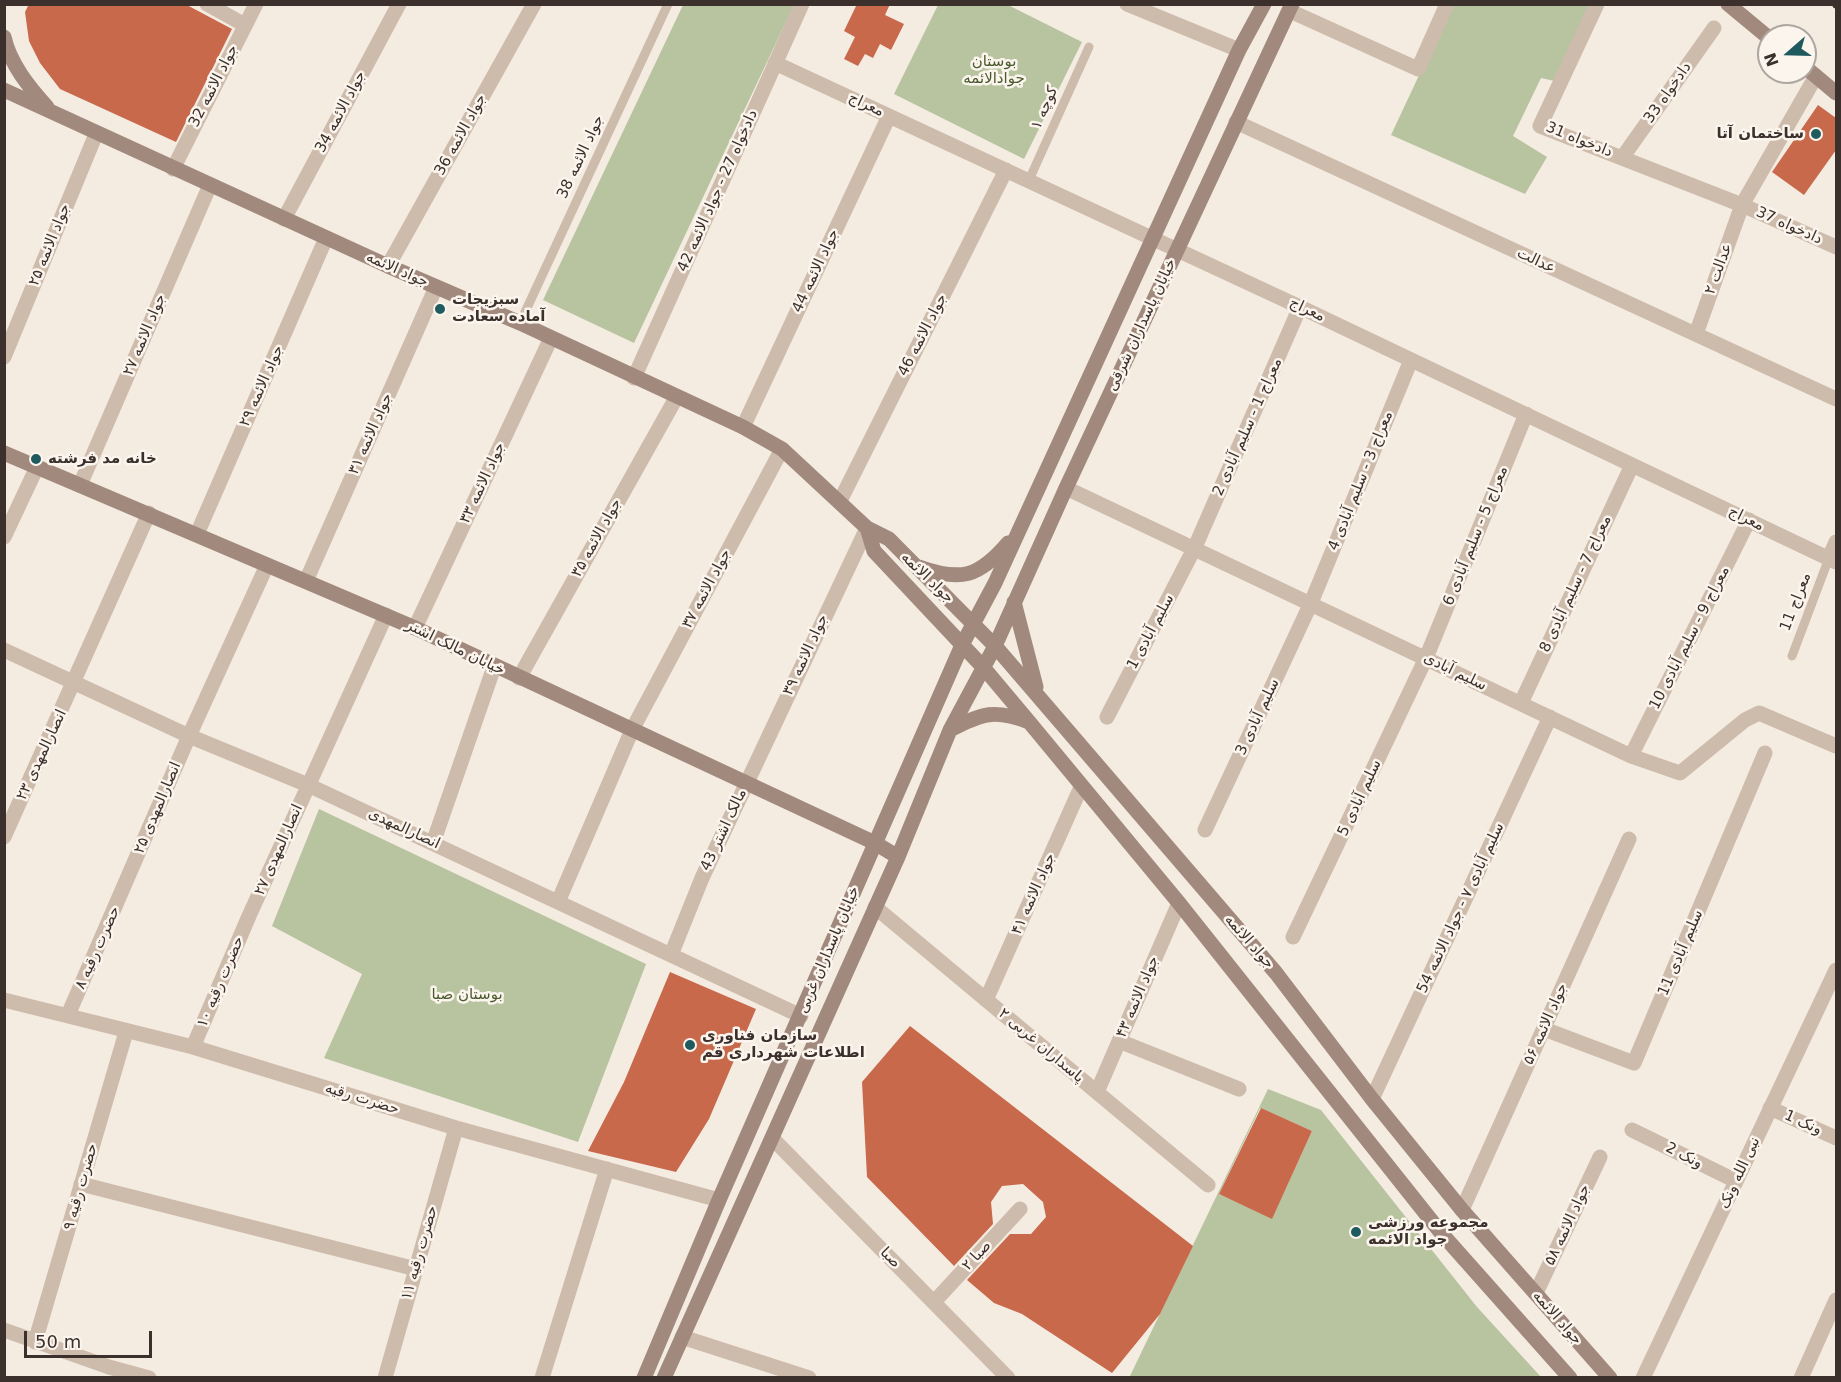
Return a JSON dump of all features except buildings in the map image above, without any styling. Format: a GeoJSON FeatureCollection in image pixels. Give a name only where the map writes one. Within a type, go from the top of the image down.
{"type":"FeatureCollection","features":[{"type":"Feature","properties":{"kind":"street"},"geometry":{"type":"LineString","coordinates":[[207,4],[245,25]]}},
{"type":"Feature","properties":{"kind":"street","name":"جواد الائمه 32"},"geometry":{"type":"LineString","coordinates":[[173,169],[256,4]]}},
{"type":"Feature","properties":{"kind":"street","name":"جواد الائمه 34"},"geometry":{"type":"LineString","coordinates":[[284,219],[399,4]]}},
{"type":"Feature","properties":{"kind":"street","name":"جواد الائمه 36"},"geometry":{"type":"LineString","coordinates":[[388,266],[534,4]]}},
{"type":"Feature","properties":{"kind":"street","name":"دادخواه 27 - جواد الائمه 42"},"geometry":{"type":"LineString","coordinates":[[634,378],[802,4]]}},
{"type":"Feature","properties":{"kind":"street"},"geometry":{"type":"LineString","coordinates":[[1127,4],[1239,50]]}},
{"type":"Feature","properties":{"kind":"street","name":"خیابان پاسداران شرقی"},"geometry":{"type":"LineString","coordinates":[[974,623],[1154,239],[1239,50],[1264,4]]}},
{"type":"Feature","properties":{"kind":"street"},"geometry":{"type":"LineString","coordinates":[[1291,8],[1418,69],[1447,4]]}},
{"type":"Feature","properties":{"kind":"street","name":"دادخواه 31"},"geometry":{"type":"LineString","coordinates":[[1597,4],[1540,126],[1742,204]]}},
{"type":"Feature","properties":{"kind":"street"},"geometry":{"type":"LineString","coordinates":[[1728,4],[1757,28]]}},
{"type":"Feature","properties":{"kind":"street","name":"خیابان پاسداران شرقی"},"geometry":{"type":"LineString","coordinates":[[994,646],[1291,8]]}},
{"type":"Feature","properties":{"kind":"street","name":"دادخواه 33"},"geometry":{"type":"LineString","coordinates":[[1622,158],[1714,28]]}},
{"type":"Feature","properties":{"kind":"street"},"geometry":{"type":"LineString","coordinates":[[4,37],[25,83],[53,114]]}},
{"type":"Feature","properties":{"kind":"street","name":"معراج"},"geometry":{"type":"LineString","coordinates":[[775,63],[1177,249],[1833,560]]}},
{"type":"Feature","properties":{"kind":"street"},"geometry":{"type":"LineString","coordinates":[[1817,78],[1836,93]]}},
{"type":"Feature","properties":{"kind":"street","name":"عدالت ۲"},"geometry":{"type":"LineString","coordinates":[[1696,334],[1742,204],[1804,84]]}},
{"type":"Feature","properties":{"kind":"street","name":"جواد الائمه"},"geometry":{"type":"LineString","coordinates":[[4,90],[173,169],[520,323],[676,398],[743,427],[782,449],[867,528],[889,539],[974,623],[1276,973],[1372,1099],[1462,1210],[1610,1377]]}},
{"type":"Feature","properties":{"kind":"street","name":"جواد الائمه 44"},"geometry":{"type":"LineString","coordinates":[[743,427],[889,116]]}},
{"type":"Feature","properties":{"kind":"street","name":"عدالت"},"geometry":{"type":"LineString","coordinates":[[1236,122],[1836,399]]}},
{"type":"Feature","properties":{"kind":"street","name":"جواد الائمه ۲۵"},"geometry":{"type":"LineString","coordinates":[[4,357],[96,134]]}},
{"type":"Feature","properties":{"kind":"street","name":"جواد الائمه 46"},"geometry":{"type":"LineString","coordinates":[[840,501],[1006,170]]}},
{"type":"Feature","properties":{"kind":"street","name":"جواد الائمه ۲۷"},"geometry":{"type":"LineString","coordinates":[[80,485],[210,185]]}},
{"type":"Feature","properties":{"kind":"street","name":"دادخواه 37"},"geometry":{"type":"LineString","coordinates":[[1742,204],[1836,247]]}},
{"type":"Feature","properties":{"kind":"street","name":"جواد الائمه ۲۹"},"geometry":{"type":"LineString","coordinates":[[197,534],[326,238]]}},
{"type":"Feature","properties":{"kind":"street","name":"جواد الائمه ۳۱"},"geometry":{"type":"LineString","coordinates":[[306,581],[436,287]]}},
{"type":"Feature","properties":{"kind":"street","name":"معراج 1 - سلیم آبادی 2"},"geometry":{"type":"LineString","coordinates":[[1195,547],[1300,307]]}},
{"type":"Feature","properties":{"kind":"street","name":"جواد الائمه ۳۳"},"geometry":{"type":"LineString","coordinates":[[415,628],[551,338]]}},
{"type":"Feature","properties":{"kind":"street","name":"معراج 3 - سلیم آبادی 4"},"geometry":{"type":"LineString","coordinates":[[1311,603],[1411,360]]}},
{"type":"Feature","properties":{"kind":"street","name":"جواد الائمه ۳۵"},"geometry":{"type":"LineString","coordinates":[[519,678],[676,398]]}},
{"type":"Feature","properties":{"kind":"street","name":"معراج 5 - سلیم آبادی 6"},"geometry":{"type":"LineString","coordinates":[[1426,658],[1526,414]]}},
{"type":"Feature","properties":{"kind":"street","name":"جواد الائمه ۳۷"},"geometry":{"type":"LineString","coordinates":[[558,902],[632,730],[782,449]]}},
{"type":"Feature","properties":{"kind":"street","name":"خیابان مالک اشتر"},"geometry":{"type":"LineString","coordinates":[[4,453],[415,628],[494,667],[875,843],[898,857]]}},
{"type":"Feature","properties":{"kind":"street","name":"معراج 7 - سلیم آبادی 8"},"geometry":{"type":"LineString","coordinates":[[1521,703],[1632,465]]}},
{"type":"Feature","properties":{"kind":"street"},"geometry":{"type":"LineString","coordinates":[[4,537],[37,467]]}},
{"type":"Feature","properties":{"kind":"street","name":"سلیم آبادی"},"geometry":{"type":"LineString","coordinates":[[1066,488],[1195,547],[1631,756],[1680,773],[1745,720],[1759,712],[1836,746]]}},
{"type":"Feature","properties":{"kind":"street","name":"انصارالمهدی ۲۳"},"geometry":{"type":"LineString","coordinates":[[7,831],[75,684],[149,513]]}},
{"type":"Feature","properties":{"kind":"street","name":"معراج 9 - سلیم آبادی 10"},"geometry":{"type":"LineString","coordinates":[[1631,756],[1749,520]]}},
{"type":"Feature","properties":{"kind":"street","name":"جواد الائمه"},"geometry":{"type":"LineString","coordinates":[[867,528],[874,551],[983,667],[1179,903],[1443,1234],[1570,1377]]}},
{"type":"Feature","properties":{"kind":"street","name":"جواد الائمه ۳۹"},"geometry":{"type":"LineString","coordinates":[[746,782],[867,528]]}},
{"type":"Feature","properties":{"kind":"street"},"geometry":{"type":"LineString","coordinates":[[912,564],[945,576],[959,576],[977,571],[1002,551],[1018,532]]}},
{"type":"Feature","properties":{"kind":"street"},"geometry":{"type":"LineString","coordinates":[[1833,560],[1836,542]]}},
{"type":"Feature","properties":{"kind":"street","name":"سلیم آبادی 1"},"geometry":{"type":"LineString","coordinates":[[1107,717],[1195,547]]}},
{"type":"Feature","properties":{"kind":"street","name":"انصارالمهدی ۲۵"},"geometry":{"type":"LineString","coordinates":[[128,881],[224,655],[267,565]]}},
{"type":"Feature","properties":{"kind":"street"},"geometry":{"type":"LineString","coordinates":[[1014,602],[1027,662],[1039,696]]}},
{"type":"Feature","properties":{"kind":"street","name":"سلیم آبادی 3"},"geometry":{"type":"LineString","coordinates":[[1205,830],[1311,603]]}},
{"type":"Feature","properties":{"kind":"street","name":"انصارالمهدی ۲۷"},"geometry":{"type":"LineString","coordinates":[[249,916],[386,615]]}},
{"type":"Feature","properties":{"kind":"street","name":"خیابان پاسداران غربی"},"geometry":{"type":"LineString","coordinates":[[644,1377],[875,843],[962,645],[974,623]]}},
{"type":"Feature","properties":{"kind":"street","name":"خیابان پاسداران غربی"},"geometry":{"type":"LineString","coordinates":[[664,1377],[898,857],[950,730],[994,646]]}},
{"type":"Feature","properties":{"kind":"street","name":"انصارالمهدی"},"geometry":{"type":"LineString","coordinates":[[4,651],[189,736],[308,785],[801,1016]]}},
{"type":"Feature","properties":{"kind":"street","name":"سلیم آبادی 5"},"geometry":{"type":"LineString","coordinates":[[1293,937],[1426,658]]}},
{"type":"Feature","properties":{"kind":"street"},"geometry":{"type":"LineString","coordinates":[[433,843],[494,667]]}},
{"type":"Feature","properties":{"kind":"street"},"geometry":{"type":"LineString","coordinates":[[950,730],[975,716],[994,713],[1008,714],[1030,723]]}},
{"type":"Feature","properties":{"kind":"street","name":"سلیم آبادی ۷ - جواد الائمه 54"},"geometry":{"type":"LineString","coordinates":[[1372,1099],[1550,717]]}},
{"type":"Feature","properties":{"kind":"street","name":"سلیم آبادی 11"},"geometry":{"type":"LineString","coordinates":[[1544,1029],[1634,1063],[1765,753]]}},
{"type":"Feature","properties":{"kind":"street","name":"مالک اشتر 43"},"geometry":{"type":"LineString","coordinates":[[671,955],[702,878],[746,782]]}},
{"type":"Feature","properties":{"kind":"street","name":"جواد الائمه ۴۱"},"geometry":{"type":"LineString","coordinates":[[986,1000],[1082,787]]}},
{"type":"Feature","properties":{"kind":"street","name":"جواد الائمه ۵۶"},"geometry":{"type":"LineString","coordinates":[[1462,1210],[1629,839]]}},
{"type":"Feature","properties":{"kind":"street","name":"حضرت رقیه ۸"},"geometry":{"type":"LineString","coordinates":[[68,1016],[128,881]]}},
{"type":"Feature","properties":{"kind":"street","name":"جواد الائمه ۴۳"},"geometry":{"type":"LineString","coordinates":[[1097,1092],[1179,903]]}},
{"type":"Feature","properties":{"kind":"street","name":"پاسداران غربی ۲"},"geometry":{"type":"LineString","coordinates":[[875,907],[1208,1185]]}},
{"type":"Feature","properties":{"kind":"street","name":"حضرت رقیه ۱۰"},"geometry":{"type":"LineString","coordinates":[[193,1047],[249,916]]}},
{"type":"Feature","properties":{"kind":"street","name":"نبی الله ونک"},"geometry":{"type":"LineString","coordinates":[[1643,1377],[1836,970]]}},
{"type":"Feature","properties":{"kind":"street","name":"حضرت رقیه"},"geometry":{"type":"LineString","coordinates":[[4,1000],[193,1047],[456,1128],[719,1200]]}},
{"type":"Feature","properties":{"kind":"street","name":"حضرت رقیه ۹"},"geometry":{"type":"LineString","coordinates":[[35,1342],[126,1032]]}},
{"type":"Feature","properties":{"kind":"street"},"geometry":{"type":"LineString","coordinates":[[1119,1041],[1239,1089]]}},
{"type":"Feature","properties":{"kind":"street","name":"ونک 1"},"geometry":{"type":"LineString","coordinates":[[1770,1108],[1836,1138]]}},
{"type":"Feature","properties":{"kind":"street","name":"حضرت رقیه ۱۱"},"geometry":{"type":"LineString","coordinates":[[385,1377],[456,1128]]}},
{"type":"Feature","properties":{"kind":"street","name":"ونک 2"},"geometry":{"type":"LineString","coordinates":[[1632,1130],[1736,1181]]}},
{"type":"Feature","properties":{"kind":"street","name":"صبا"},"geometry":{"type":"LineString","coordinates":[[772,1138],[1008,1377]]}},
{"type":"Feature","properties":{"kind":"street","name":"جواد الائمه ۵۸"},"geometry":{"type":"LineString","coordinates":[[1536,1293],[1600,1157]]}},
{"type":"Feature","properties":{"kind":"street"},"geometry":{"type":"LineString","coordinates":[[542,1377],[607,1169]]}},
{"type":"Feature","properties":{"kind":"street"},"geometry":{"type":"LineString","coordinates":[[81,1184],[416,1269]]}},
{"type":"Feature","properties":{"kind":"street","name":"صبا ۲"},"geometry":{"type":"LineString","coordinates":[[934,1302],[1020,1209]]}},
{"type":"Feature","properties":{"kind":"street"},"geometry":{"type":"LineString","coordinates":[[1801,1377],[1836,1300]]}},
{"type":"Feature","properties":{"kind":"street"},"geometry":{"type":"LineString","coordinates":[[4,1330],[107,1372],[149,1377]]}},
{"type":"Feature","properties":{"kind":"street"},"geometry":{"type":"LineString","coordinates":[[682,1336],[809,1377]]}},
{"type":"Feature","properties":{"kind":"lane","name":"جواد الائمه 38"},"geometry":{"type":"LineString","coordinates":[[520,323],[668,4]]}},
{"type":"Feature","properties":{"kind":"lane","name":"کوچه ۱"},"geometry":{"type":"LineString","coordinates":[[1029,180],[1089,47]]}},
{"type":"Feature","properties":{"kind":"lane","name":"معراج 11"},"geometry":{"type":"LineString","coordinates":[[1792,656],[1833,560]]}},
{"type":"Feature","properties":{"kind":"green space"},"geometry":{"type":"Polygon","coordinates":[[[683,5],[794,5],[634,343],[543,300],[683,5]]]}},
{"type":"Feature","properties":{"kind":"green space","name":"بوستان جوادالائمه"},"geometry":{"type":"Polygon","coordinates":[[[938,5],[1008,5],[1082,42],[1024,159],[894,94],[938,5]]]}},
{"type":"Feature","properties":{"kind":"green space"},"geometry":{"type":"Polygon","coordinates":[[[1452,5],[1596,5],[1559,82],[1541,78],[1513,136],[1547,157],[1525,194],[1391,135],[1452,5]]]}},
{"type":"Feature","properties":{"kind":"green space","name":"بوستان صبا"},"geometry":{"type":"Polygon","coordinates":[[[319,809],[646,964],[578,1142],[324,1058],[362,974],[272,926],[319,809]]]}},
{"type":"Feature","properties":{"kind":"green space"},"geometry":{"type":"Polygon","coordinates":[[[1268,1089],[1321,1110],[1477,1307],[1541,1377],[1130,1376],[1268,1089]],[[1260,1108],[1219,1194],[1272,1218],[1312,1131],[1260,1108]]]}},
{"type":"Feature","properties":{"kind":"place","name":"ساختمان آتا"},"geometry":{"type":"Point","coordinates":[1816,134]}},
{"type":"Feature","properties":{"kind":"place","name":"سبزیجات آماده سعادت"},"geometry":{"type":"Point","coordinates":[440,309]}},
{"type":"Feature","properties":{"kind":"place","name":"خانه مد فرشته"},"geometry":{"type":"Point","coordinates":[36,459]}},
{"type":"Feature","properties":{"kind":"place","name":"سازمان فناوری اطلاعات شهرداری قم"},"geometry":{"type":"Point","coordinates":[690,1045]}},
{"type":"Feature","properties":{"kind":"place","name":"مجموعه ورزشی جواد الائمه"},"geometry":{"type":"Point","coordinates":[1356,1232]}}]}
